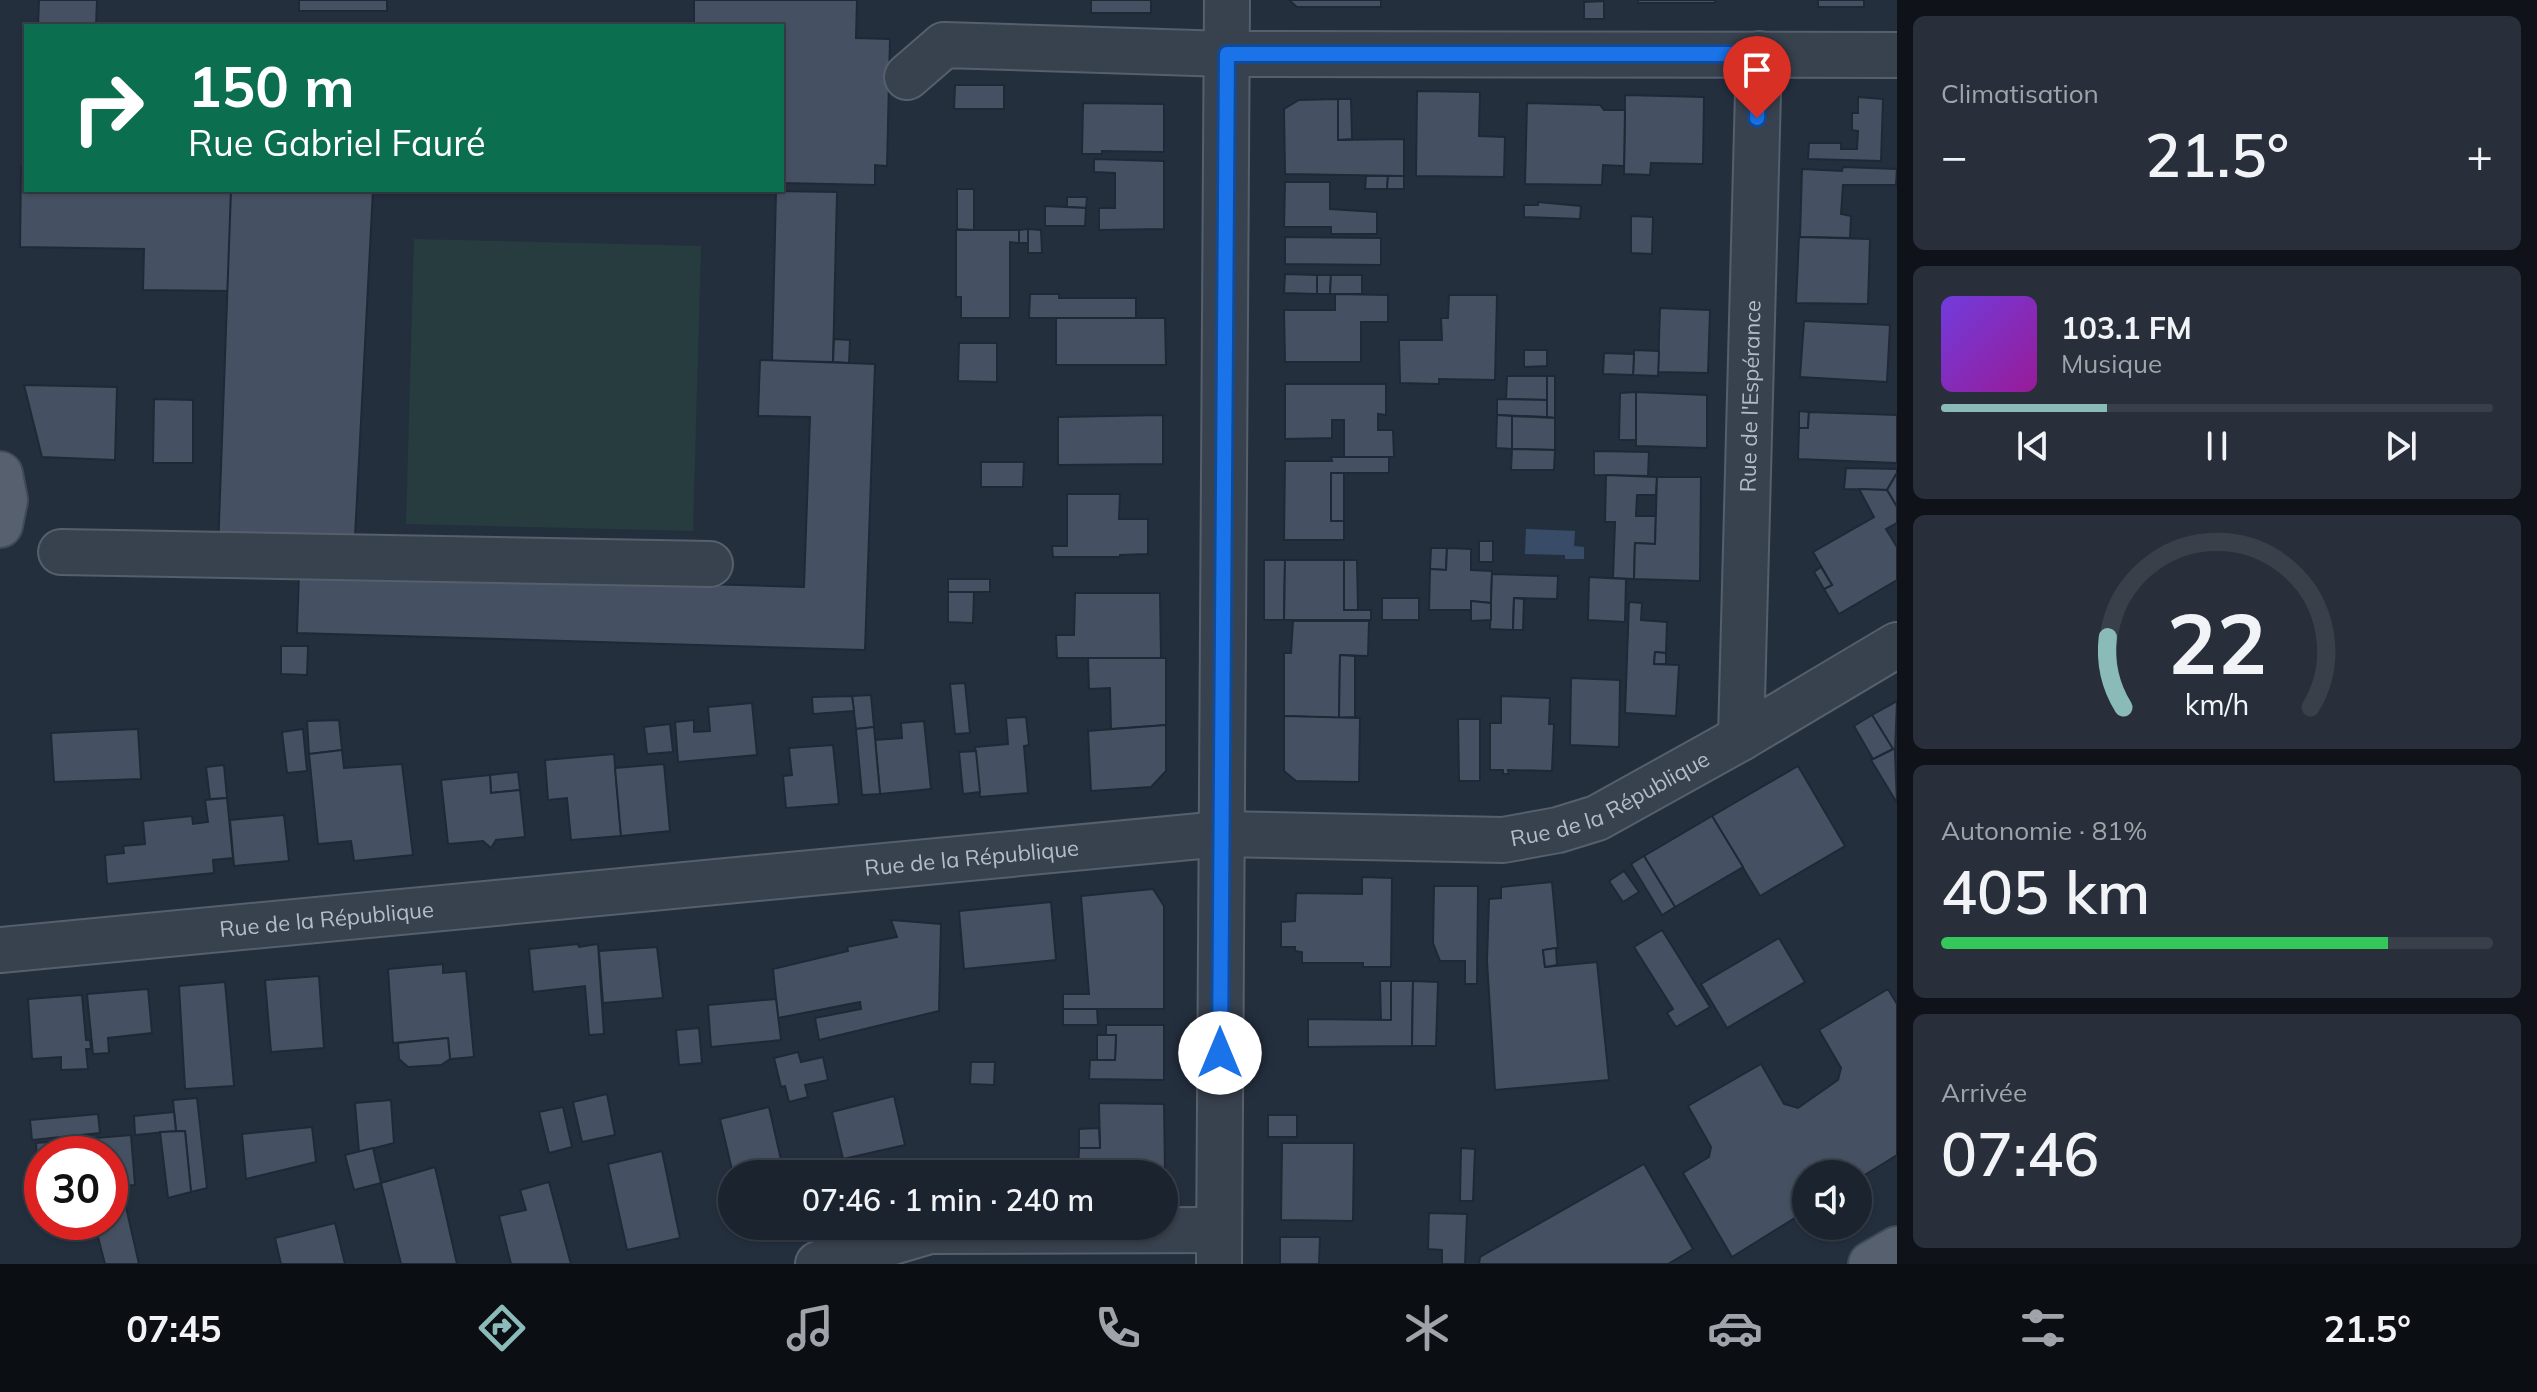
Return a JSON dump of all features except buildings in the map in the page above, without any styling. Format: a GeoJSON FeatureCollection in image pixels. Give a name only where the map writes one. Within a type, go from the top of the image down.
{"type":"FeatureCollection","features":[{"type":"Feature","properties":{"kind":"main road"},"geometry":{"type":"LineString","coordinates":[[0,474],[5,500],[0,525]]}},
{"type":"Feature","properties":{"kind":"main road"},"geometry":{"type":"LineString","coordinates":[[1871,1264],[1897,1249]]}},
{"type":"Feature","properties":{"kind":"street"},"geometry":{"type":"LineString","coordinates":[[818,1264],[930,1231],[1219,1247],[1227,0]]}},
{"type":"Feature","properties":{"kind":"street"},"geometry":{"type":"LineString","coordinates":[[907,77],[944,45],[1227,54],[1897,55]]}},
{"type":"Feature","properties":{"kind":"street","name":"Rue de l'Espérance"},"geometry":{"type":"LineString","coordinates":[[1741,738],[1759,54]]}},
{"type":"Feature","properties":{"kind":"street"},"geometry":{"type":"LineString","coordinates":[[61,552],[710,564]]}},
{"type":"Feature","properties":{"kind":"street","name":"Rue de la République"},"geometry":{"type":"LineString","coordinates":[[0,950],[1221,834],[1503,840],[1597,818],[1741,738],[1897,645]]}},
{"type":"Feature","properties":{"kind":"green space"},"geometry":{"type":"Polygon","coordinates":[[[414,239],[701,246],[693,531],[406,524],[414,239]]]}},
{"type":"Feature","properties":{"kind":"water"},"geometry":{"type":"Polygon","coordinates":[[[1526,529],[1575,531],[1574,546],[1584,547],[1584,559],[1525,554],[1526,529]]]}},
{"type":"Feature","properties":{"kind":"route"},"geometry":{"type":"LineString","coordinates":[[1220,1053],[1227,54],[1759,54],[1757,118]]}}]}
